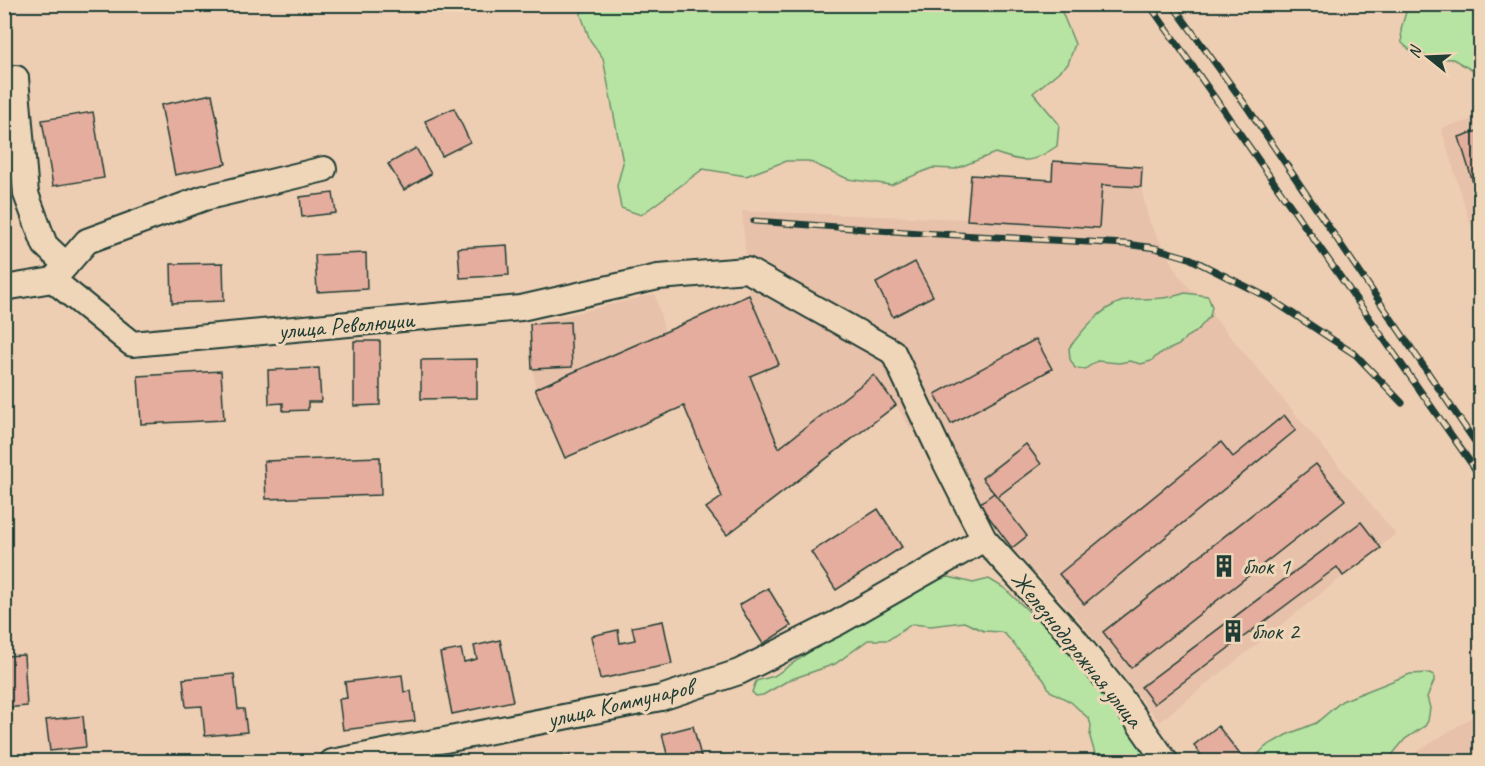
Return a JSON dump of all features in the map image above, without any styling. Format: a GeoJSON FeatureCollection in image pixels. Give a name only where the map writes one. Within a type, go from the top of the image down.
{"type":"FeatureCollection","features":[{"type":"Feature","properties":{"kind":"street","name":"улица Революции"},"geometry":{"type":"LineString","coordinates":[[16,78],[26,194],[45,245],[59,272],[132,344],[521,308],[658,277],[747,270],[892,352],[984,539]]}},
{"type":"Feature","properties":{"kind":"street"},"geometry":{"type":"LineString","coordinates":[[4,288],[59,272],[87,242],[98,237],[204,198],[324,169]]}},
{"type":"Feature","properties":{"kind":"street","name":"улица Коммунаров"},"geometry":{"type":"LineString","coordinates":[[332,762],[661,698],[740,672],[837,623],[984,539]]}},
{"type":"Feature","properties":{"kind":"street","name":"Железнодорожная улица"},"geometry":{"type":"LineString","coordinates":[[984,539],[1072,636],[1119,695],[1166,762]]}},
{"type":"Feature","properties":{"kind":"shaded area"},"geometry":{"type":"Polygon","coordinates":[[[1480,118],[1480,257],[1441,128],[1480,118]]]}},
{"type":"Feature","properties":{"kind":"shaded area"},"geometry":{"type":"Polygon","coordinates":[[[1053,161],[1142,167],[1141,187],[1149,221],[1178,274],[1396,534],[1159,722],[1077,617],[1012,548],[979,504],[965,516],[896,405],[727,535],[706,508],[721,496],[683,406],[565,458],[535,389],[530,324],[655,294],[665,332],[749,295],[742,211],[967,219],[971,175],[1051,180],[1053,161]]]}},
{"type":"Feature","properties":{"kind":"shaded area"},"geometry":{"type":"Polygon","coordinates":[[[1480,712],[1480,761],[1402,761],[1480,712]]]}},
{"type":"Feature","properties":{"kind":"green space"},"geometry":{"type":"Polygon","coordinates":[[[582,4],[1059,5],[1075,44],[1068,64],[1033,93],[1059,124],[1057,146],[1034,159],[1013,159],[995,153],[955,169],[932,168],[891,185],[848,179],[808,161],[786,161],[746,176],[703,169],[641,215],[621,208],[617,186],[623,163],[603,58],[590,40],[581,15],[582,4]]]}},
{"type":"Feature","properties":{"kind":"green space"},"geometry":{"type":"Polygon","coordinates":[[[1408,5],[1480,5],[1480,75],[1453,59],[1431,58],[1410,50],[1402,43],[1401,29],[1408,5]]]}},
{"type":"Feature","properties":{"kind":"green space"},"geometry":{"type":"Polygon","coordinates":[[[1185,293],[1208,296],[1212,307],[1210,316],[1196,332],[1186,337],[1179,345],[1141,364],[1130,361],[1119,363],[1097,361],[1085,369],[1075,368],[1070,359],[1069,348],[1106,309],[1125,301],[1167,298],[1185,293]]]}},
{"type":"Feature","properties":{"kind":"green space"},"geometry":{"type":"Polygon","coordinates":[[[949,577],[973,583],[989,579],[1004,588],[1067,647],[1073,658],[1083,667],[1142,742],[1148,761],[1099,761],[1090,737],[1089,719],[1071,702],[1050,691],[1044,680],[1006,635],[1001,632],[984,631],[964,622],[931,626],[912,624],[888,640],[868,640],[835,664],[789,680],[763,695],[756,696],[752,692],[756,681],[774,676],[818,646],[904,600],[919,587],[949,577]]]}},
{"type":"Feature","properties":{"kind":"green space"},"geometry":{"type":"Polygon","coordinates":[[[1410,674],[1434,675],[1434,681],[1427,697],[1430,708],[1428,721],[1425,726],[1405,739],[1387,761],[1252,761],[1265,747],[1286,735],[1316,723],[1342,701],[1410,674]]]}},
{"type":"Feature","properties":{"kind":"building"},"geometry":{"type":"Polygon","coordinates":[[[212,94],[226,164],[175,175],[161,105],[212,94]]]}},
{"type":"Feature","properties":{"kind":"building"},"geometry":{"type":"Polygon","coordinates":[[[454,108],[470,142],[442,156],[425,121],[454,108]]]}},
{"type":"Feature","properties":{"kind":"building"},"geometry":{"type":"Polygon","coordinates":[[[93,112],[104,178],[53,186],[42,120],[93,112]]]}},
{"type":"Feature","properties":{"kind":"building"},"geometry":{"type":"Polygon","coordinates":[[[1480,130],[1480,205],[1459,137],[1480,130]]]}},
{"type":"Feature","properties":{"kind":"building"},"geometry":{"type":"Polygon","coordinates":[[[416,148],[431,174],[404,190],[388,164],[416,148]]]}},
{"type":"Feature","properties":{"kind":"building"},"geometry":{"type":"Polygon","coordinates":[[[1053,161],[1142,167],[1141,187],[1102,185],[1099,228],[967,220],[971,175],[1052,180],[1053,161]]]}},
{"type":"Feature","properties":{"kind":"building"},"geometry":{"type":"Polygon","coordinates":[[[333,193],[336,213],[302,217],[300,197],[333,193]]]}},
{"type":"Feature","properties":{"kind":"building"},"geometry":{"type":"Polygon","coordinates":[[[507,245],[509,275],[460,278],[458,248],[507,245]]]}},
{"type":"Feature","properties":{"kind":"building"},"geometry":{"type":"Polygon","coordinates":[[[366,253],[367,289],[317,292],[315,255],[366,253]]]}},
{"type":"Feature","properties":{"kind":"building"},"geometry":{"type":"Polygon","coordinates":[[[915,262],[933,296],[893,317],[876,283],[915,262]]]}},
{"type":"Feature","properties":{"kind":"building"},"geometry":{"type":"Polygon","coordinates":[[[223,263],[224,301],[172,303],[171,264],[223,263]]]}},
{"type":"Feature","properties":{"kind":"building"},"geometry":{"type":"Polygon","coordinates":[[[749,295],[779,364],[750,376],[779,448],[874,375],[896,405],[727,535],[706,508],[722,497],[684,406],[565,458],[535,389],[749,295]]]}},
{"type":"Feature","properties":{"kind":"building"},"geometry":{"type":"Polygon","coordinates":[[[570,322],[572,367],[532,369],[530,324],[570,322]]]}},
{"type":"Feature","properties":{"kind":"building"},"geometry":{"type":"Polygon","coordinates":[[[1036,339],[1052,369],[951,424],[935,394],[1036,339]]]}},
{"type":"Feature","properties":{"kind":"building"},"geometry":{"type":"Polygon","coordinates":[[[354,341],[380,341],[380,405],[354,406],[354,341]]]}},
{"type":"Feature","properties":{"kind":"building"},"geometry":{"type":"Polygon","coordinates":[[[477,359],[477,398],[421,399],[421,360],[477,359]]]}},
{"type":"Feature","properties":{"kind":"building"},"geometry":{"type":"Polygon","coordinates":[[[319,368],[321,402],[308,402],[308,410],[283,411],[283,403],[269,404],[268,370],[319,368]]]}},
{"type":"Feature","properties":{"kind":"building"},"geometry":{"type":"Polygon","coordinates":[[[221,371],[224,420],[141,424],[138,376],[221,371]]]}},
{"type":"Feature","properties":{"kind":"building"},"geometry":{"type":"Polygon","coordinates":[[[1284,415],[1296,430],[1084,604],[1059,574],[1221,442],[1233,457],[1284,415]]]}},
{"type":"Feature","properties":{"kind":"building"},"geometry":{"type":"Polygon","coordinates":[[[1026,444],[1041,464],[997,497],[982,478],[1026,444]]]}},
{"type":"Feature","properties":{"kind":"building"},"geometry":{"type":"Polygon","coordinates":[[[380,457],[381,495],[266,499],[264,461],[380,457]]]}},
{"type":"Feature","properties":{"kind":"building","name":"блок 1"},"geometry":{"type":"Polygon","coordinates":[[[1316,464],[1345,500],[1131,668],[1103,632],[1316,464]]]}},
{"type":"Feature","properties":{"kind":"building"},"geometry":{"type":"Polygon","coordinates":[[[994,493],[1027,536],[1012,548],[979,504],[994,493]]]}},
{"type":"Feature","properties":{"kind":"building"},"geometry":{"type":"Polygon","coordinates":[[[878,509],[902,547],[836,590],[811,552],[878,509]]]}},
{"type":"Feature","properties":{"kind":"building","name":"блок 2"},"geometry":{"type":"Polygon","coordinates":[[[1361,522],[1381,548],[1343,576],[1337,567],[1154,704],[1141,687],[1361,522]]]}},
{"type":"Feature","properties":{"kind":"building"},"geometry":{"type":"Polygon","coordinates":[[[768,588],[791,626],[763,644],[739,605],[768,588]]]}},
{"type":"Feature","properties":{"kind":"building"},"geometry":{"type":"Polygon","coordinates":[[[663,621],[672,664],[600,679],[591,636],[618,630],[620,643],[635,640],[632,627],[663,621]]]}},
{"type":"Feature","properties":{"kind":"building"},"geometry":{"type":"Polygon","coordinates":[[[500,640],[513,701],[452,714],[440,653],[461,649],[464,662],[477,659],[474,646],[500,640]]]}},
{"type":"Feature","properties":{"kind":"building"},"geometry":{"type":"Polygon","coordinates":[[[24,655],[27,706],[4,708],[4,656],[24,655]]]}},
{"type":"Feature","properties":{"kind":"building"},"geometry":{"type":"Polygon","coordinates":[[[234,674],[238,709],[244,709],[247,732],[205,736],[202,706],[186,707],[183,679],[234,674]]]}},
{"type":"Feature","properties":{"kind":"building"},"geometry":{"type":"Polygon","coordinates":[[[402,675],[404,692],[411,691],[415,721],[343,730],[339,699],[347,698],[345,682],[402,675]]]}},
{"type":"Feature","properties":{"kind":"building"},"geometry":{"type":"Polygon","coordinates":[[[83,716],[86,747],[50,751],[46,720],[83,716]]]}},
{"type":"Feature","properties":{"kind":"building"},"geometry":{"type":"Polygon","coordinates":[[[693,726],[702,760],[669,762],[662,734],[693,726]]]}},
{"type":"Feature","properties":{"kind":"building"},"geometry":{"type":"Polygon","coordinates":[[[1218,726],[1246,762],[1206,762],[1194,745],[1218,726]]]}},
{"type":"Feature","properties":{"kind":"building"},"geometry":{"type":"Polygon","coordinates":[[[570,755],[571,762],[530,761],[570,755]]]}},
{"type":"Feature","properties":{"kind":"railway"},"geometry":{"type":"LineString","coordinates":[[1149,4],[1480,476]]}},
{"type":"Feature","properties":{"kind":"railway"},"geometry":{"type":"LineString","coordinates":[[1172,4],[1247,107],[1480,449]]}},
{"type":"Feature","properties":{"kind":"railway"},"geometry":{"type":"LineString","coordinates":[[754,221],[1126,244],[1155,248],[1189,258],[1269,298],[1356,355],[1402,403]]}},
{"type":"Feature","properties":{"kind":"place","name":"блок 1"},"geometry":{"type":"Point","coordinates":[1224,566]}},
{"type":"Feature","properties":{"kind":"place","name":"блок 2"},"geometry":{"type":"Point","coordinates":[1233,631]}}]}
